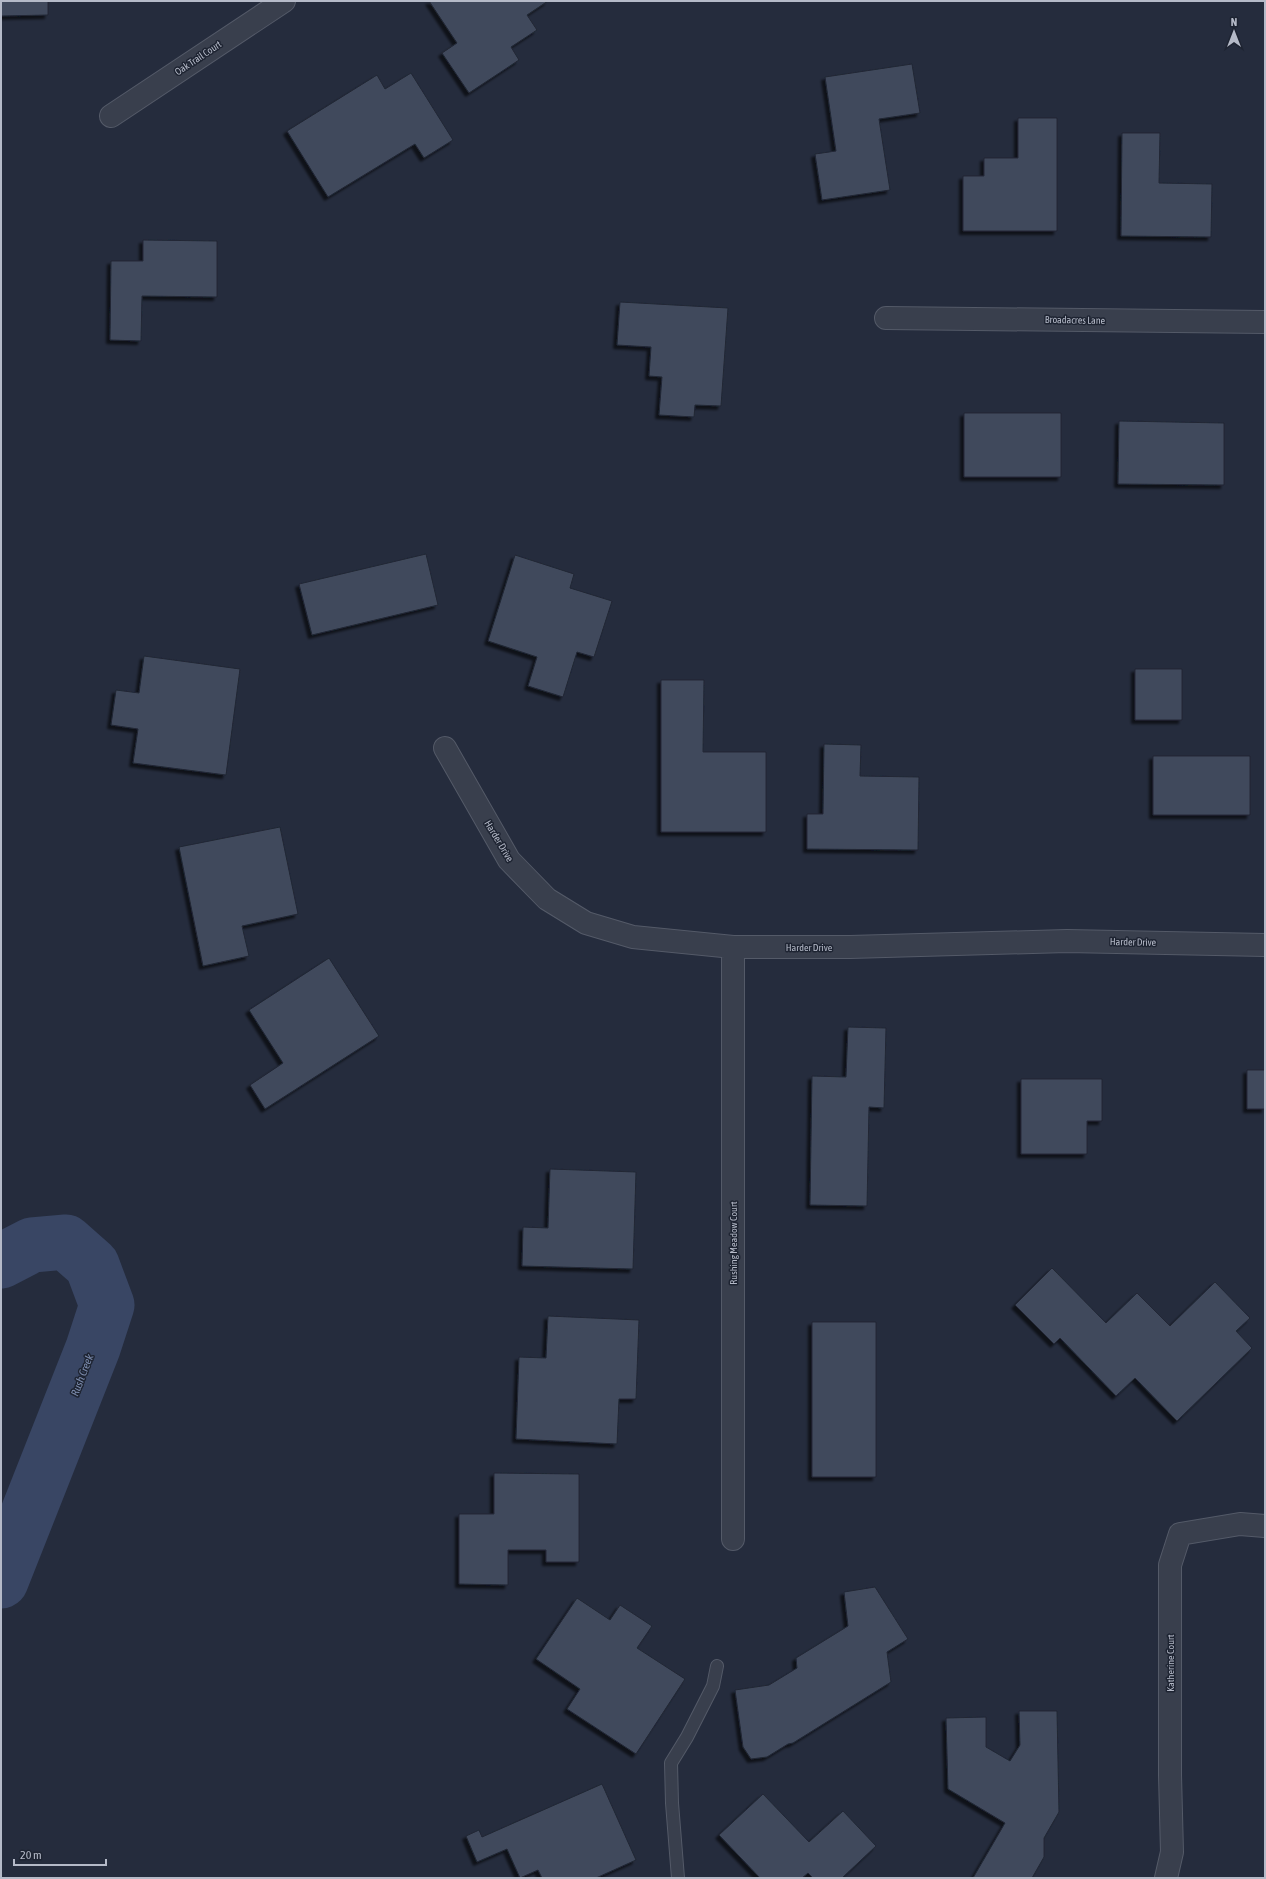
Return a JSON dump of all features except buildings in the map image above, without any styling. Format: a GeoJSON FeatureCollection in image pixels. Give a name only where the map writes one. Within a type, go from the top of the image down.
{"type":"FeatureCollection","features":[{"type":"Feature","properties":{"kind":"street","name":"Oak Trail Court"},"geometry":{"type":"LineString","coordinates":[[111,116],[284,1]]}},
{"type":"Feature","properties":{"kind":"street","name":"Broadacres Lane"},"geometry":{"type":"LineString","coordinates":[[886,318],[1265,322]]}},
{"type":"Feature","properties":{"kind":"street","name":"Harder Drive"},"geometry":{"type":"LineString","coordinates":[[445,748],[509,860],[547,899],[586,922],[633,937],[733,947],[850,947],[1068,941],[1265,945]]}},
{"type":"Feature","properties":{"kind":"street","name":"Rushing Meadow Court"},"geometry":{"type":"LineString","coordinates":[[733,947],[733,1539]]}},
{"type":"Feature","properties":{"kind":"street","name":"Katherine Court"},"geometry":{"type":"LineString","coordinates":[[1166,1878],[1172,1852],[1170,1775],[1170,1564],[1180,1534],[1240,1524],[1265,1526]]}},
{"type":"Feature","properties":{"kind":"lane"},"geometry":{"type":"LineString","coordinates":[[678,1878],[672,1803],[671,1764],[687,1737],[713,1686],[717,1666]]}},
{"type":"Feature","properties":{"kind":"waterway","name":"Rush Creek"},"geometry":{"type":"LineString","coordinates":[[1,1261],[32,1245],[66,1242],[92,1265],[107,1305],[93,1348],[1,1581]]}}]}
